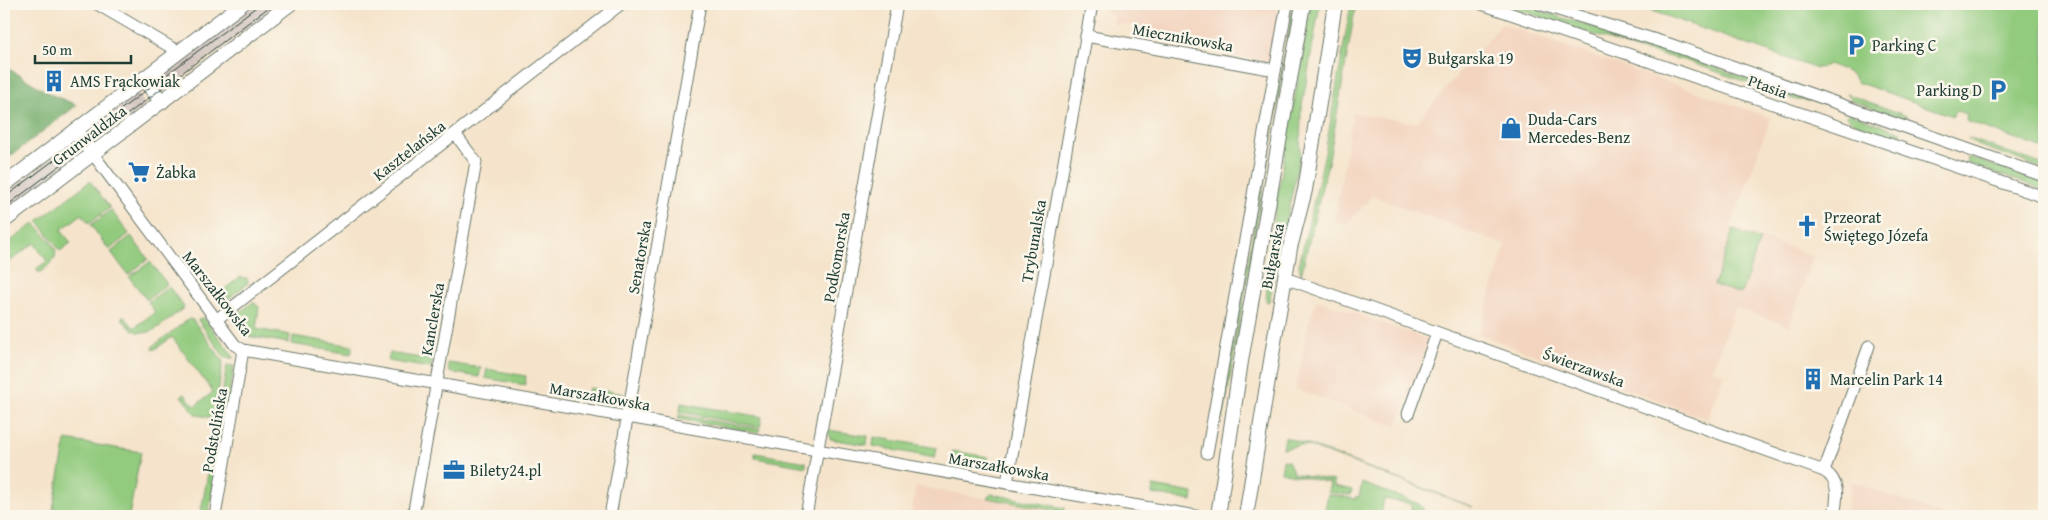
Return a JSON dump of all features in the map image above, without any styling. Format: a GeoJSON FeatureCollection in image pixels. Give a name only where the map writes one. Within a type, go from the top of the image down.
{"type":"FeatureCollection","features":[{"type":"Feature","properties":{"kind":"street"},"geometry":{"type":"LineString","coordinates":[[97,4],[179,52]]}},
{"type":"Feature","properties":{"kind":"street","name":"Grunwaldzka"},"geometry":{"type":"LineString","coordinates":[[4,185],[242,4]]}},
{"type":"Feature","properties":{"kind":"street","name":"Grunwaldzka"},"geometry":{"type":"LineString","coordinates":[[4,221],[290,4]]}},
{"type":"Feature","properties":{"kind":"street","name":"Kasztelańska"},"geometry":{"type":"LineString","coordinates":[[216,320],[456,135],[621,4]]}},
{"type":"Feature","properties":{"kind":"street","name":"Senatorska"},"geometry":{"type":"LineString","coordinates":[[610,516],[700,4]]}},
{"type":"Feature","properties":{"kind":"street","name":"Podkomorska"},"geometry":{"type":"LineString","coordinates":[[806,516],[897,4]]}},
{"type":"Feature","properties":{"kind":"street","name":"Trybunalska"},"geometry":{"type":"LineString","coordinates":[[1007,484],[1092,4]]}},
{"type":"Feature","properties":{"kind":"street","name":"Bułgarska"},"geometry":{"type":"LineString","coordinates":[[1207,453],[1287,4]]}},
{"type":"Feature","properties":{"kind":"street","name":"Bułgarska"},"geometry":{"type":"LineString","coordinates":[[1218,516],[1231,428],[1303,4]]}},
{"type":"Feature","properties":{"kind":"street","name":"Bułgarska"},"geometry":{"type":"LineString","coordinates":[[1246,516],[1285,278],[1305,190],[1335,4]]}},
{"type":"Feature","properties":{"kind":"street","name":"Ptasia"},"geometry":{"type":"LineString","coordinates":[[1482,4],[2044,197]]}},
{"type":"Feature","properties":{"kind":"street","name":"Ptasia"},"geometry":{"type":"LineString","coordinates":[[1539,4],[1669,44],[2044,176]]}},
{"type":"Feature","properties":{"kind":"street","name":"Miecznikowska"},"geometry":{"type":"LineString","coordinates":[[1086,36],[1275,70]]}},
{"type":"Feature","properties":{"kind":"street"},"geometry":{"type":"LineString","coordinates":[[144,79],[162,102]]}},
{"type":"Feature","properties":{"kind":"street"},"geometry":{"type":"LineString","coordinates":[[75,131],[93,154]]}},
{"type":"Feature","properties":{"kind":"street","name":"Kanclerska"},"geometry":{"type":"LineString","coordinates":[[413,516],[476,162],[456,135]]}},
{"type":"Feature","properties":{"kind":"street","name":"Marszałkowska"},"geometry":{"type":"LineString","coordinates":[[93,154],[234,345],[243,350],[437,382],[1196,516]]}},
{"type":"Feature","properties":{"kind":"street","name":"Świerzawska"},"geometry":{"type":"LineString","coordinates":[[1285,278],[1824,471]]}},
{"type":"Feature","properties":{"kind":"street"},"geometry":{"type":"LineString","coordinates":[[1408,414],[1437,333]]}},
{"type":"Feature","properties":{"kind":"street"},"geometry":{"type":"LineString","coordinates":[[1834,516],[1836,487],[1831,475],[1824,471],[1869,346]]}},
{"type":"Feature","properties":{"kind":"street","name":"Podstolińska"},"geometry":{"type":"LineString","coordinates":[[215,516],[243,350]]}},
{"type":"Feature","properties":{"kind":"street"},"geometry":{"type":"LineString","coordinates":[[1212,425],[1231,428]]}},
{"type":"Feature","properties":{"kind":"shaded area"},"geometry":{"type":"Polygon","coordinates":[[[254,4],[279,4],[169,88],[166,87],[159,76],[254,4]]]}},
{"type":"Feature","properties":{"kind":"shaded area"},"geometry":{"type":"Polygon","coordinates":[[[1106,4],[1279,4],[1269,62],[1157,40],[1141,26],[1113,24],[1114,16],[1105,10],[1106,4]]]}},
{"type":"Feature","properties":{"kind":"shaded area"},"geometry":{"type":"Polygon","coordinates":[[[1502,24],[1771,118],[1731,227],[1813,256],[1789,326],[1735,307],[1712,370],[1724,374],[1707,419],[1478,334],[1506,245],[1372,196],[1346,225],[1334,222],[1353,113],[1416,123],[1502,24]]]}},
{"type":"Feature","properties":{"kind":"shaded area"},"geometry":{"type":"Polygon","coordinates":[[[137,92],[145,106],[108,132],[100,122],[137,92]]]}},
{"type":"Feature","properties":{"kind":"shaded area"},"geometry":{"type":"Polygon","coordinates":[[[74,147],[77,151],[80,149],[85,150],[4,213],[4,194],[55,155],[67,149],[69,151],[74,147]]]}},
{"type":"Feature","properties":{"kind":"shaded area"},"geometry":{"type":"Polygon","coordinates":[[[1317,300],[1429,340],[1397,427],[1296,389],[1308,325],[1317,300]]]}},
{"type":"Feature","properties":{"kind":"shaded area"},"geometry":{"type":"Polygon","coordinates":[[[1852,482],[1946,516],[1845,516],[1852,482]]]}},
{"type":"Feature","properties":{"kind":"shaded area"},"geometry":{"type":"Polygon","coordinates":[[[916,486],[1072,514],[1072,516],[911,516],[916,486]]]}},
{"type":"Feature","properties":{"kind":"green space"},"geometry":{"type":"Polygon","coordinates":[[[1293,4],[1295,4],[1223,419],[1221,417],[1293,4]]]}},
{"type":"Feature","properties":{"kind":"green space"},"geometry":{"type":"Polygon","coordinates":[[[1311,4],[1320,4],[1301,112],[1300,156],[1269,302],[1266,301],[1270,239],[1311,4]]]}},
{"type":"Feature","properties":{"kind":"green space"},"geometry":{"type":"Polygon","coordinates":[[[1351,4],[1356,4],[1330,154],[1301,275],[1299,265],[1325,153],[1351,4]]]}},
{"type":"Feature","properties":{"kind":"green space"},"geometry":{"type":"Polygon","coordinates":[[[1503,4],[1518,4],[1667,50],[1809,101],[1796,100],[1684,60],[1636,49],[1503,4]]]}},
{"type":"Feature","properties":{"kind":"green space"},"geometry":{"type":"Polygon","coordinates":[[[1632,4],[2044,4],[2044,149],[1966,121],[1967,114],[1956,111],[1953,116],[1857,82],[1848,72],[1828,64],[1821,68],[1817,67],[1817,69],[1632,4]]]}},
{"type":"Feature","properties":{"kind":"green space"},"geometry":{"type":"Polygon","coordinates":[[[4,66],[52,95],[77,105],[4,161],[4,66]]]}},
{"type":"Feature","properties":{"kind":"green space"},"geometry":{"type":"Polygon","coordinates":[[[1847,94],[1907,116],[1906,119],[1853,101],[1847,94]]]}},
{"type":"Feature","properties":{"kind":"green space"},"geometry":{"type":"Polygon","coordinates":[[[1849,113],[1901,132],[1899,139],[1855,123],[1846,116],[1849,113]]]}},
{"type":"Feature","properties":{"kind":"green space"},"geometry":{"type":"Polygon","coordinates":[[[1968,138],[2044,165],[2044,169],[1975,144],[1968,138]]]}},
{"type":"Feature","properties":{"kind":"green space"},"geometry":{"type":"Polygon","coordinates":[[[1968,157],[2044,183],[2044,190],[1967,163],[1968,157]]]}},
{"type":"Feature","properties":{"kind":"green space"},"geometry":{"type":"Polygon","coordinates":[[[90,181],[110,208],[89,223],[82,214],[61,230],[71,243],[60,251],[38,221],[90,181]]]}},
{"type":"Feature","properties":{"kind":"green space"},"geometry":{"type":"Polygon","coordinates":[[[111,210],[129,234],[109,250],[91,225],[111,210]]]}},
{"type":"Feature","properties":{"kind":"green space"},"geometry":{"type":"Polygon","coordinates":[[[35,223],[55,249],[54,260],[39,273],[36,269],[47,261],[34,243],[4,266],[4,246],[35,223]]]}},
{"type":"Feature","properties":{"kind":"green space"},"geometry":{"type":"Polygon","coordinates":[[[1733,230],[1760,240],[1741,294],[1714,285],[1733,230]]]}},
{"type":"Feature","properties":{"kind":"green space"},"geometry":{"type":"Polygon","coordinates":[[[131,236],[148,259],[128,275],[111,252],[131,236]]]}},
{"type":"Feature","properties":{"kind":"green space"},"geometry":{"type":"Polygon","coordinates":[[[150,262],[167,284],[147,300],[129,277],[150,262]]]}},
{"type":"Feature","properties":{"kind":"green space"},"geometry":{"type":"Polygon","coordinates":[[[240,277],[247,278],[248,283],[228,299],[222,291],[240,277]]]}},
{"type":"Feature","properties":{"kind":"green space"},"geometry":{"type":"Polygon","coordinates":[[[169,287],[184,307],[158,327],[145,333],[137,332],[122,319],[123,315],[134,328],[155,312],[148,302],[169,287]]]}},
{"type":"Feature","properties":{"kind":"green space"},"geometry":{"type":"Polygon","coordinates":[[[253,302],[259,307],[256,329],[290,335],[289,343],[247,336],[232,321],[235,316],[253,302]]]}},
{"type":"Feature","properties":{"kind":"green space"},"geometry":{"type":"Polygon","coordinates":[[[203,317],[234,358],[225,358],[198,320],[203,317]]]}},
{"type":"Feature","properties":{"kind":"green space"},"geometry":{"type":"Polygon","coordinates":[[[189,319],[193,320],[223,361],[214,418],[196,415],[181,396],[184,394],[195,406],[213,392],[172,337],[154,350],[152,347],[189,319]]]}},
{"type":"Feature","properties":{"kind":"green space"},"geometry":{"type":"Polygon","coordinates":[[[293,336],[353,346],[351,354],[292,344],[293,336]]]}},
{"type":"Feature","properties":{"kind":"green space"},"geometry":{"type":"Polygon","coordinates":[[[390,353],[433,360],[430,368],[388,361],[390,353]]]}},
{"type":"Feature","properties":{"kind":"green space"},"geometry":{"type":"Polygon","coordinates":[[[448,363],[481,368],[479,377],[449,372],[448,363]]]}},
{"type":"Feature","properties":{"kind":"green space"},"geometry":{"type":"Polygon","coordinates":[[[227,365],[234,366],[225,420],[218,418],[227,365]]]}},
{"type":"Feature","properties":{"kind":"green space"},"geometry":{"type":"Polygon","coordinates":[[[487,369],[526,376],[525,385],[485,378],[487,369]]]}},
{"type":"Feature","properties":{"kind":"green space"},"geometry":{"type":"Polygon","coordinates":[[[589,388],[624,394],[623,399],[620,402],[587,396],[589,388]]]}},
{"type":"Feature","properties":{"kind":"green space"},"geometry":{"type":"Polygon","coordinates":[[[681,403],[762,417],[760,427],[680,412],[681,403]]]}},
{"type":"Feature","properties":{"kind":"green space"},"geometry":{"type":"Polygon","coordinates":[[[679,415],[760,429],[758,433],[678,419],[679,415]]]}},
{"type":"Feature","properties":{"kind":"green space"},"geometry":{"type":"Polygon","coordinates":[[[217,425],[224,426],[208,516],[200,516],[217,425]]]}},
{"type":"Feature","properties":{"kind":"green space"},"geometry":{"type":"Polygon","coordinates":[[[828,430],[868,436],[867,445],[830,439],[828,430]]]}},
{"type":"Feature","properties":{"kind":"green space"},"geometry":{"type":"Polygon","coordinates":[[[874,437],[937,448],[935,458],[873,446],[874,437]]]}},
{"type":"Feature","properties":{"kind":"green space"},"geometry":{"type":"Polygon","coordinates":[[[1285,437],[1473,507],[1309,446],[1299,445],[1283,449],[1285,437]]]}},
{"type":"Feature","properties":{"kind":"green space"},"geometry":{"type":"Polygon","coordinates":[[[66,440],[141,452],[129,516],[93,516],[53,509],[66,440]]]}},
{"type":"Feature","properties":{"kind":"green space"},"geometry":{"type":"Polygon","coordinates":[[[953,451],[988,457],[987,467],[951,460],[953,451]]]}},
{"type":"Feature","properties":{"kind":"green space"},"geometry":{"type":"Polygon","coordinates":[[[755,453],[806,462],[806,467],[755,458],[755,453]]]}},
{"type":"Feature","properties":{"kind":"green space"},"geometry":{"type":"Polygon","coordinates":[[[1283,460],[1288,461],[1294,473],[1334,481],[1334,486],[1352,490],[1351,495],[1328,492],[1330,483],[1281,472],[1283,460]]]}},
{"type":"Feature","properties":{"kind":"green space"},"geometry":{"type":"Polygon","coordinates":[[[1362,483],[1419,504],[1423,509],[1424,516],[1410,516],[1412,504],[1384,499],[1381,516],[1324,516],[1328,494],[1356,499],[1356,496],[1359,497],[1362,483]]]}},
{"type":"Feature","properties":{"kind":"green space"},"geometry":{"type":"Polygon","coordinates":[[[1153,486],[1193,493],[1192,501],[1152,494],[1153,486]]]}},
{"type":"Feature","properties":{"kind":"green space"},"geometry":{"type":"Polygon","coordinates":[[[991,494],[1065,508],[1064,512],[987,498],[991,494]]]}},
{"type":"Feature","properties":{"kind":"tram line"},"geometry":{"type":"LineString","coordinates":[[4,198],[260,4]]}},
{"type":"Feature","properties":{"kind":"tram line"},"geometry":{"type":"LineString","coordinates":[[4,208],[273,4]]}},
{"type":"Feature","properties":{"kind":"place","name":"Parking C"},"geometry":{"type":"Point","coordinates":[1856,45]}},
{"type":"Feature","properties":{"kind":"place","name":"Bułgarska 19"},"geometry":{"type":"Point","coordinates":[1412,58]}},
{"type":"Feature","properties":{"kind":"place","name":"AMS Frąckowiak"},"geometry":{"type":"Point","coordinates":[54,81]}},
{"type":"Feature","properties":{"kind":"place","name":"Parking D"},"geometry":{"type":"Point","coordinates":[1998,90]}},
{"type":"Feature","properties":{"kind":"place","name":"Duda-Cars Mercedes-Benz"},"geometry":{"type":"Point","coordinates":[1511,128]}},
{"type":"Feature","properties":{"kind":"place","name":"Żabka"},"geometry":{"type":"Point","coordinates":[139,172]}},
{"type":"Feature","properties":{"kind":"place","name":"Przeorat Świętego Józefa"},"geometry":{"type":"Point","coordinates":[1807,226]}},
{"type":"Feature","properties":{"kind":"place","name":"Marcelin Park 14"},"geometry":{"type":"Point","coordinates":[1813,379]}},
{"type":"Feature","properties":{"kind":"place","name":"Bilety24.pl"},"geometry":{"type":"Point","coordinates":[454,470]}}]}
